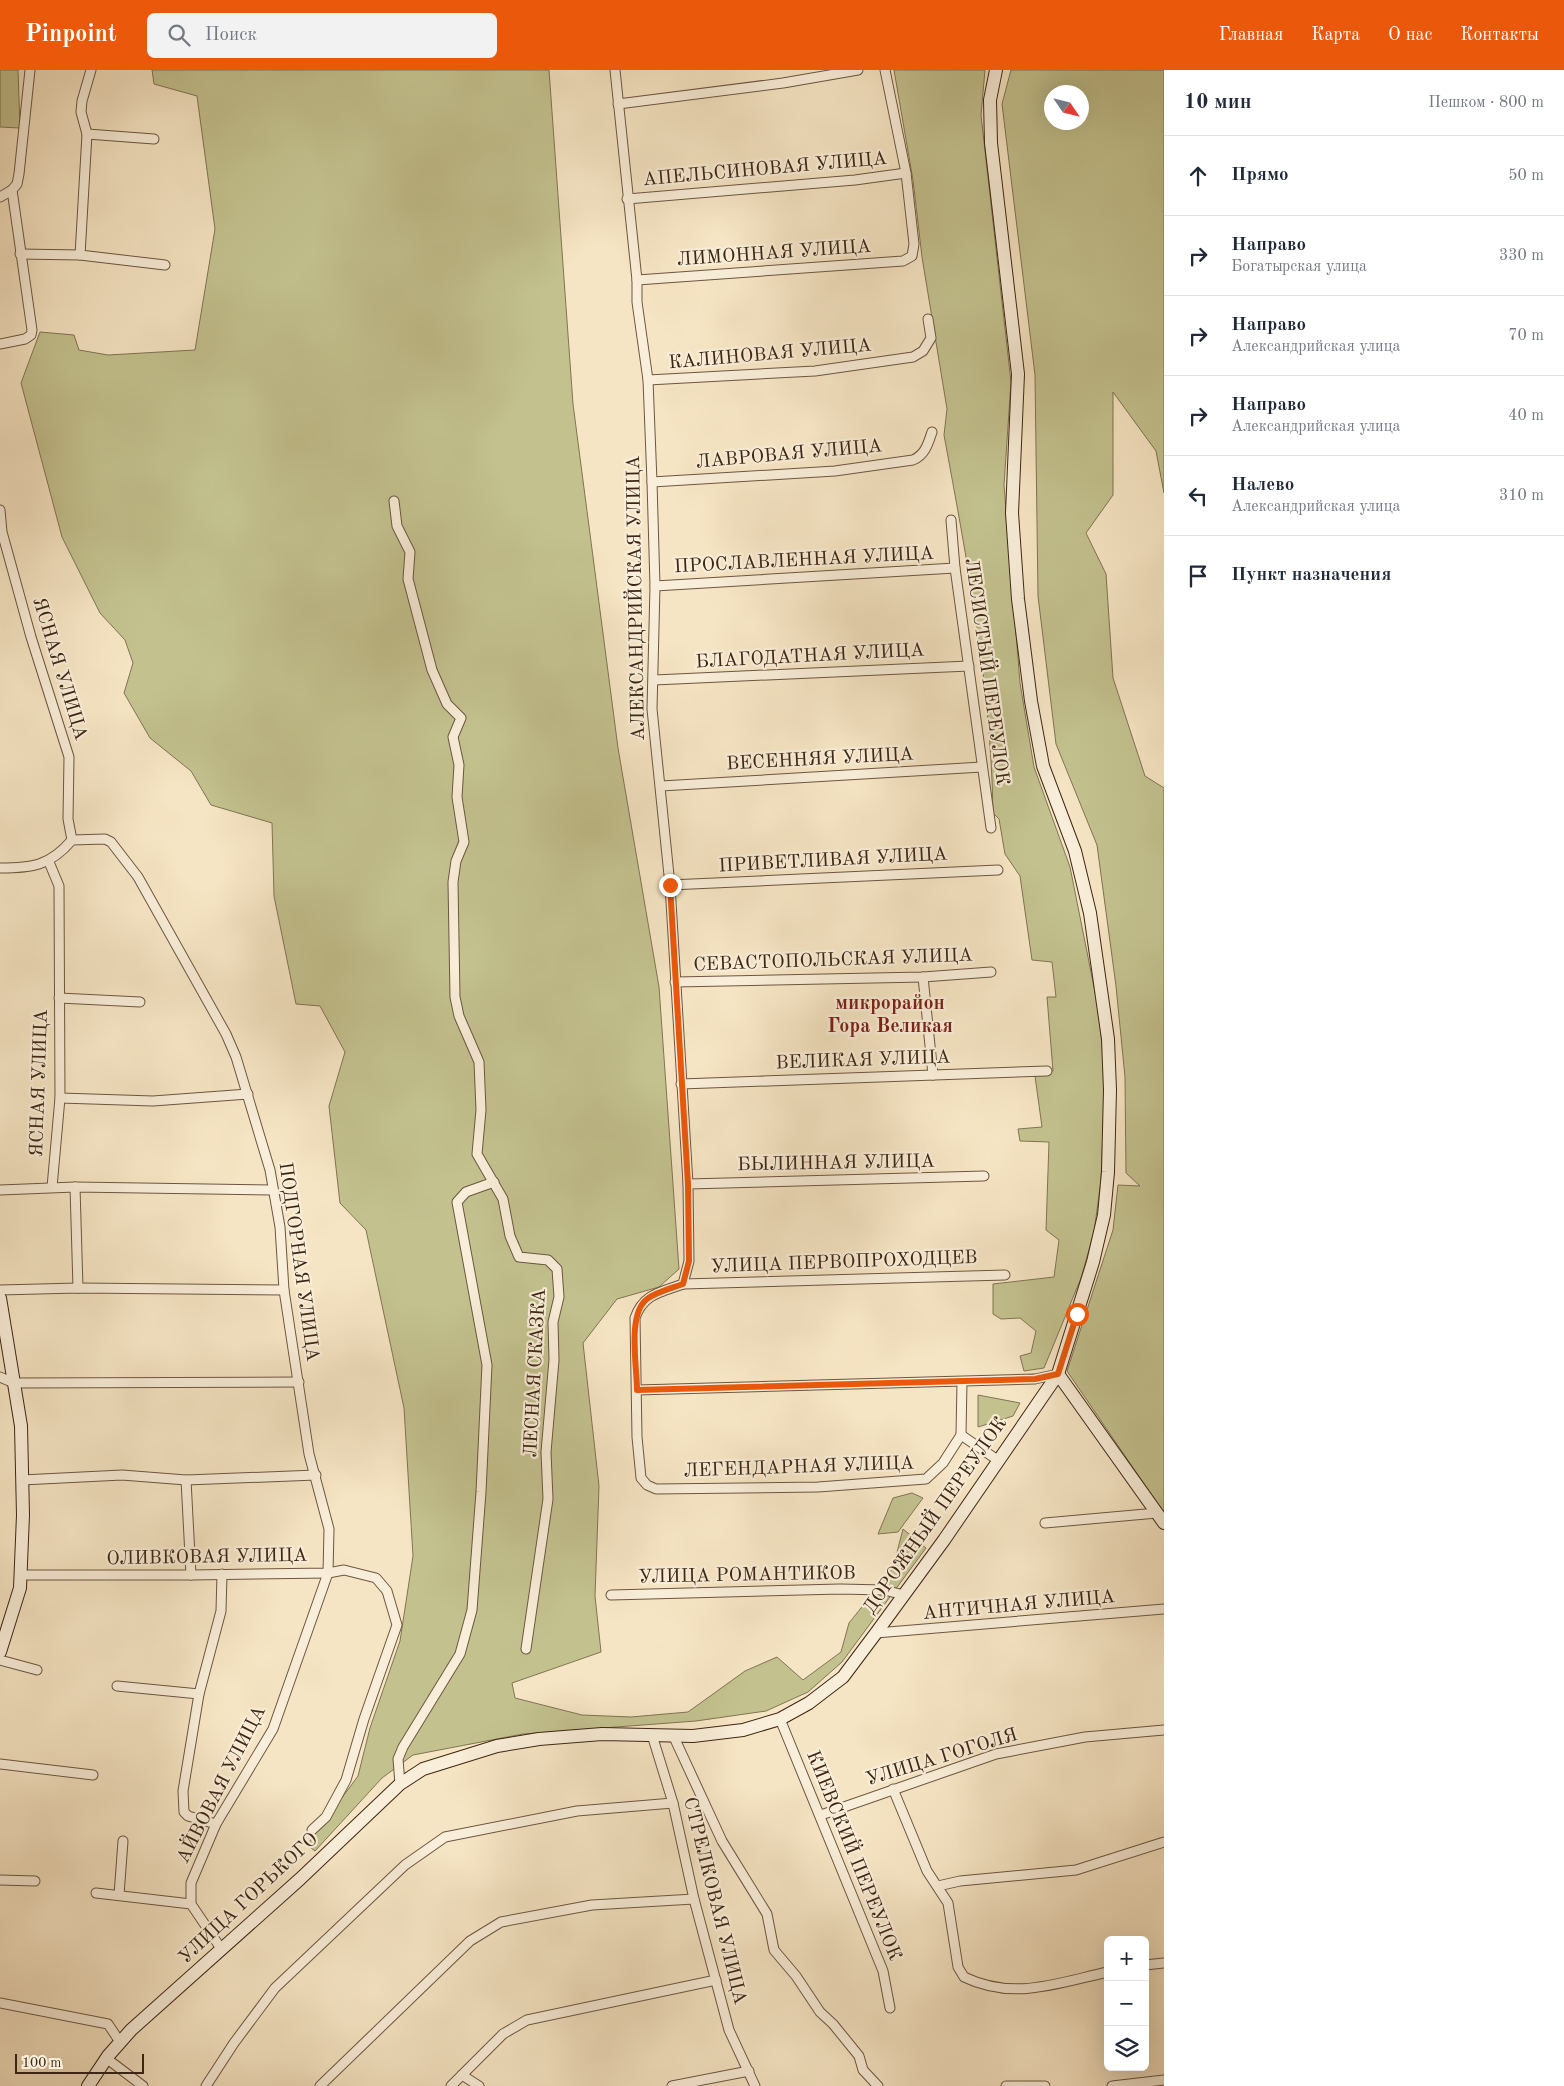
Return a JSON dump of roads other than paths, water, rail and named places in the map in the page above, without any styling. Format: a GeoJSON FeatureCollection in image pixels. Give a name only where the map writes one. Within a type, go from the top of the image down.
{"type":"FeatureCollection","features":[{"type":"Feature","properties":{"kind":"main road","name":"ДОРОЖНЫЙ ПЕРЕУЛОК"},"geometry":{"type":"LineString","coordinates":[[652,1735],[693,1736],[743,1730],[780,1719],[809,1703],[843,1677],[904,1595],[1058,1374],[1093,1262],[1104,1215],[1108,1172],[1110,1090],[1108,1039],[1090,913],[1075,851],[1043,766],[1030,701],[1018,599],[1012,513],[1018,374],[991,143],[990,100],[996,70]]}},
{"type":"Feature","properties":{"kind":"main road"},"geometry":{"type":"LineString","coordinates":[[0,1298],[21,1426],[22,1480],[20,1588],[0,1652]]}},
{"type":"Feature","properties":{"kind":"main road"},"geometry":{"type":"LineString","coordinates":[[1058,1374],[1160,1518]]}},
{"type":"Feature","properties":{"kind":"main road","name":"УЛИЦА ГОРЬКОГО"},"geometry":{"type":"LineString","coordinates":[[88,2086],[106,2058],[120,2042],[400,1784],[423,1769],[496,1746],[538,1739],[602,1734],[652,1735]]}},
{"type":"Feature","properties":{"kind":"street"},"geometry":{"type":"LineString","coordinates":[[0,197],[12,190],[17,184],[30,70]]}},
{"type":"Feature","properties":{"kind":"street"},"geometry":{"type":"LineString","coordinates":[[80,255],[88,134],[81,112],[82,101],[92,70]]}},
{"type":"Feature","properties":{"kind":"street","name":"АЛЕКСАНДРИЙСКАЯ УЛИЦА"},"geometry":{"type":"LineString","coordinates":[[615,70],[627,199],[637,280],[637,302],[648,380],[655,586],[652,709],[670,885],[688,1184],[689,1261],[683,1284]]}},
{"type":"Feature","properties":{"kind":"street"},"geometry":{"type":"LineString","coordinates":[[618,104],[783,83],[858,70]]}},
{"type":"Feature","properties":{"kind":"street"},"geometry":{"type":"LineString","coordinates":[[885,70],[906,173]]}},
{"type":"Feature","properties":{"kind":"street"},"geometry":{"type":"LineString","coordinates":[[88,134],[154,139]]}},
{"type":"Feature","properties":{"kind":"street","name":"АПЕЛЬСИНОВАЯ УЛИЦА"},"geometry":{"type":"LineString","coordinates":[[627,199],[855,180],[906,173]]}},
{"type":"Feature","properties":{"kind":"street","name":"ЛИМОННАЯ УЛИЦА"},"geometry":{"type":"LineString","coordinates":[[637,280],[903,261],[912,256],[914,244],[906,173]]}},
{"type":"Feature","properties":{"kind":"street"},"geometry":{"type":"LineString","coordinates":[[0,344],[25,339],[31,335],[32,330],[12,190]]}},
{"type":"Feature","properties":{"kind":"street"},"geometry":{"type":"LineString","coordinates":[[20,254],[80,255],[165,265]]}},
{"type":"Feature","properties":{"kind":"street","name":"КАЛИНОВАЯ УЛИЦА"},"geometry":{"type":"LineString","coordinates":[[648,380],[815,371],[913,357],[923,351],[931,338],[928,319]]}},
{"type":"Feature","properties":{"kind":"street","name":"ЛАВРОВАЯ УЛИЦА"},"geometry":{"type":"LineString","coordinates":[[652,482],[835,471],[913,460],[920,457],[926,450],[932,432]]}},
{"type":"Feature","properties":{"kind":"street","name":"ЛЕСНАЯ СКАЗКА"},"geometry":{"type":"LineString","coordinates":[[394,501],[397,526],[410,552],[408,580],[432,670],[447,704],[461,718],[452,737],[459,765],[457,797],[464,842],[456,861],[453,882],[455,996],[459,1016],[479,1062],[481,1110],[477,1154],[503,1199],[510,1236],[520,1257],[548,1260],[557,1269],[559,1297],[553,1322],[554,1360],[546,1452],[548,1499],[526,1649]]}},
{"type":"Feature","properties":{"kind":"street","name":"ЯСНАЯ УЛИЦА"},"geometry":{"type":"LineString","coordinates":[[0,510],[1,532],[31,637],[69,757],[68,819],[72,840]]}},
{"type":"Feature","properties":{"kind":"street","name":"ЛЕСИСТЫЙ ПЕРЕУЛОК"},"geometry":{"type":"LineString","coordinates":[[951,520],[955,568],[991,828]]}},
{"type":"Feature","properties":{"kind":"street","name":"ПРОСЛАВЛЕННАЯ УЛИЦА"},"geometry":{"type":"LineString","coordinates":[[655,586],[955,568]]}},
{"type":"Feature","properties":{"kind":"street","name":"БЛАГОДАТНАЯ УЛИЦА"},"geometry":{"type":"LineString","coordinates":[[654,680],[969,666]]}},
{"type":"Feature","properties":{"kind":"street","name":"ВЕСЕННЯЯ УЛИЦА"},"geometry":{"type":"LineString","coordinates":[[660,786],[982,766]]}},
{"type":"Feature","properties":{"kind":"street","name":"ПОДГОРНАЯ УЛИЦА"},"geometry":{"type":"LineString","coordinates":[[72,840],[105,839],[111,842],[138,877],[226,1034],[248,1094],[270,1170],[280,1227],[284,1290],[309,1454],[329,1529],[328,1572]]}},
{"type":"Feature","properties":{"kind":"street"},"geometry":{"type":"LineString","coordinates":[[0,868],[23,868],[49,862],[62,852],[72,840]]}},
{"type":"Feature","properties":{"kind":"street","name":"ЯСНАЯ УЛИЦА"},"geometry":{"type":"LineString","coordinates":[[49,862],[59,886],[60,1098],[52,1187]]}},
{"type":"Feature","properties":{"kind":"street","name":"ПРИВЕТЛИВАЯ УЛИЦА"},"geometry":{"type":"LineString","coordinates":[[670,885],[998,870]]}},
{"type":"Feature","properties":{"kind":"street","name":"СЕВАСТОПОЛЬСКАЯ УЛИЦА"},"geometry":{"type":"LineString","coordinates":[[676,982],[923,978],[991,972]]}},
{"type":"Feature","properties":{"kind":"street"},"geometry":{"type":"LineString","coordinates":[[923,978],[933,1075]]}},
{"type":"Feature","properties":{"kind":"street"},"geometry":{"type":"LineString","coordinates":[[59,998],[140,1002]]}},
{"type":"Feature","properties":{"kind":"street","name":"ВЕЛИКАЯ УЛИЦА"},"geometry":{"type":"LineString","coordinates":[[681,1084],[1047,1071]]}},
{"type":"Feature","properties":{"kind":"street"},"geometry":{"type":"LineString","coordinates":[[60,1098],[153,1101],[248,1094]]}},
{"type":"Feature","properties":{"kind":"street","name":"БЫЛИННАЯ УЛИЦА"},"geometry":{"type":"LineString","coordinates":[[688,1184],[984,1176]]}},
{"type":"Feature","properties":{"kind":"street"},"geometry":{"type":"LineString","coordinates":[[400,1784],[398,1760],[403,1747],[460,1654],[472,1610],[481,1492],[487,1365],[457,1202],[466,1192],[494,1182]]}},
{"type":"Feature","properties":{"kind":"street"},"geometry":{"type":"LineString","coordinates":[[0,1190],[75,1187],[273,1190]]}},
{"type":"Feature","properties":{"kind":"street"},"geometry":{"type":"LineString","coordinates":[[75,1187],[78,1288]]}},
{"type":"Feature","properties":{"kind":"street","name":"УЛИЦА ПЕРВОПРОХОДЦЕВ"},"geometry":{"type":"LineString","coordinates":[[683,1284],[1005,1275]]}},
{"type":"Feature","properties":{"kind":"street"},"geometry":{"type":"LineString","coordinates":[[683,1284],[648,1298],[639,1306],[635,1318],[637,1390],[962,1382],[1035,1379],[1058,1374]]}},
{"type":"Feature","properties":{"kind":"street"},"geometry":{"type":"LineString","coordinates":[[0,1290],[78,1288],[284,1290]]}},
{"type":"Feature","properties":{"kind":"street"},"geometry":{"type":"LineString","coordinates":[[0,1377],[14,1383],[299,1382]]}},
{"type":"Feature","properties":{"kind":"street"},"geometry":{"type":"LineString","coordinates":[[962,1382],[961,1435],[999,1461]]}},
{"type":"Feature","properties":{"kind":"street","name":"ЛЕГЕНДАРНАЯ УЛИЦА"},"geometry":{"type":"LineString","coordinates":[[637,1390],[637,1437],[641,1478],[647,1485],[656,1489],[818,1486],[926,1479],[943,1463],[961,1435]]}},
{"type":"Feature","properties":{"kind":"street"},"geometry":{"type":"LineString","coordinates":[[22,1480],[122,1475],[186,1480],[316,1475]]}},
{"type":"Feature","properties":{"kind":"street"},"geometry":{"type":"LineString","coordinates":[[186,1480],[192,1575]]}},
{"type":"Feature","properties":{"kind":"street"},"geometry":{"type":"LineString","coordinates":[[1045,1523],[1160,1518]]}},
{"type":"Feature","properties":{"kind":"street","name":"ОЛИВКОВАЯ УЛИЦА"},"geometry":{"type":"LineString","coordinates":[[21,1575],[192,1575],[344,1570],[376,1578],[387,1591],[397,1626],[364,1719],[346,1780],[326,1817],[312,1830]]}},
{"type":"Feature","properties":{"kind":"street","name":"АЙВОВАЯ УЛИЦА"},"geometry":{"type":"LineString","coordinates":[[191,1904],[191,1883],[216,1824],[273,1729],[328,1572]]}},
{"type":"Feature","properties":{"kind":"street"},"geometry":{"type":"LineString","coordinates":[[216,1824],[188,1816],[184,1812],[183,1791],[199,1694],[221,1611],[222,1574]]}},
{"type":"Feature","properties":{"kind":"street","name":"УЛИЦА РОМАНТИКОВ"},"geometry":{"type":"LineString","coordinates":[[611,1594],[884,1590],[904,1595]]}},
{"type":"Feature","properties":{"kind":"street","name":"АНТИЧНАЯ УЛИЦА"},"geometry":{"type":"LineString","coordinates":[[876,1633],[1164,1609]]}},
{"type":"Feature","properties":{"kind":"street"},"geometry":{"type":"LineString","coordinates":[[0,1660],[37,1670]]}},
{"type":"Feature","properties":{"kind":"street"},"geometry":{"type":"LineString","coordinates":[[117,1686],[199,1694]]}},
{"type":"Feature","properties":{"kind":"street","name":"КИЕВСКИЙ ПЕРЕУЛОК"},"geometry":{"type":"LineString","coordinates":[[780,1719],[821,1815],[883,1971],[890,2008]]}},
{"type":"Feature","properties":{"kind":"street","name":"УЛИЦА ГОГОЛЯ"},"geometry":{"type":"LineString","coordinates":[[821,1815],[996,1754],[1084,1737],[1164,1730]]}},
{"type":"Feature","properties":{"kind":"street","name":"СТРЕЛКОВАЯ УЛИЦА"},"geometry":{"type":"LineString","coordinates":[[652,1735],[673,1804],[694,1899],[729,2030],[755,2086]]}},
{"type":"Feature","properties":{"kind":"street"},"geometry":{"type":"LineString","coordinates":[[673,1735],[722,1840],[767,1914],[774,1950],[796,1976],[820,2012],[833,2024],[859,2056],[864,2070],[878,2086]]}},
{"type":"Feature","properties":{"kind":"street"},"geometry":{"type":"LineString","coordinates":[[0,1764],[94,1775]]}},
{"type":"Feature","properties":{"kind":"street"},"geometry":{"type":"LineString","coordinates":[[893,1789],[927,1871],[948,1903],[958,1967],[964,1977],[985,1986],[1027,1990],[1104,1973]]}},
{"type":"Feature","properties":{"kind":"street"},"geometry":{"type":"LineString","coordinates":[[206,2086],[234,2043],[275,1988],[405,1864],[445,1837],[577,1811],[673,1804]]}},
{"type":"Feature","properties":{"kind":"street"},"geometry":{"type":"LineString","coordinates":[[119,1895],[123,1842]]}},
{"type":"Feature","properties":{"kind":"street"},"geometry":{"type":"LineString","coordinates":[[938,1886],[960,1881],[1076,1870],[1164,1842]]}},
{"type":"Feature","properties":{"kind":"street"},"geometry":{"type":"LineString","coordinates":[[0,1880],[35,1880]]}},
{"type":"Feature","properties":{"kind":"street"},"geometry":{"type":"LineString","coordinates":[[96,1893],[191,1904],[222,1950]]}},
{"type":"Feature","properties":{"kind":"street"},"geometry":{"type":"LineString","coordinates":[[320,2086],[327,2076],[470,1941],[501,1922],[592,1905],[694,1899]]}},
{"type":"Feature","properties":{"kind":"street"},"geometry":{"type":"LineString","coordinates":[[1149,1965],[1164,1963]]}},
{"type":"Feature","properties":{"kind":"street"},"geometry":{"type":"LineString","coordinates":[[451,2086],[503,2034],[527,2020],[716,1980]]}},
{"type":"Feature","properties":{"kind":"street"},"geometry":{"type":"LineString","coordinates":[[0,2003],[108,2024],[120,2042]]}},
{"type":"Feature","properties":{"kind":"street"},"geometry":{"type":"LineString","coordinates":[[106,2058],[143,2086]]}},
{"type":"Feature","properties":{"kind":"street"},"geometry":{"type":"LineString","coordinates":[[672,2086],[749,2071]]}},
{"type":"Feature","properties":{"kind":"street"},"geometry":{"type":"LineString","coordinates":[[462,2075],[479,2086]]}},
{"type":"Feature","properties":{"kind":"street"},"geometry":{"type":"LineString","coordinates":[[1112,2086],[1164,2080]]}},
{"type":"Feature","properties":{"kind":"street"},"geometry":{"type":"LineString","coordinates":[[1006,2086],[1045,2086]]}},
{"type":"Feature","properties":{"kind":"district","name":"микрорайон Гора Великая"},"geometry":{"type":"Point","coordinates":[890,1016]}}]}
